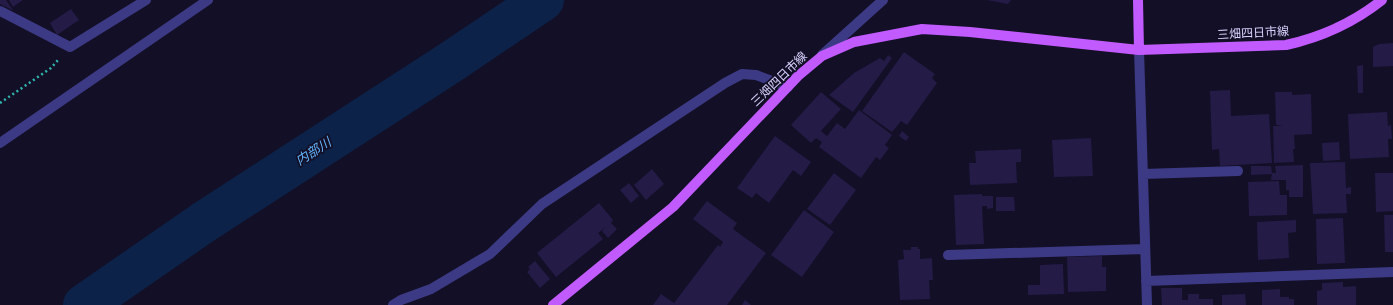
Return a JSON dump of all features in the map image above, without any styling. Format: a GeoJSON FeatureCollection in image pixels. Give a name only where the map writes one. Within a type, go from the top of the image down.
{"type":"FeatureCollection","features":[{"type":"Feature","properties":{"kind":"main road"},"geometry":{"type":"LineString","coordinates":[[1138,0],[1139,50]]}},
{"type":"Feature","properties":{"kind":"main road","name":"三畑四日市線"},"geometry":{"type":"LineString","coordinates":[[553,305],[673,206],[798,76],[822,56],[854,42],[922,29],[970,32],[1139,50],[1286,45],[1309,40],[1330,32],[1355,19],[1382,0]]}},
{"type":"Feature","properties":{"kind":"street"},"geometry":{"type":"LineString","coordinates":[[0,11],[70,47],[146,0]]}},
{"type":"Feature","properties":{"kind":"street"},"geometry":{"type":"LineString","coordinates":[[0,143],[208,0]]}},
{"type":"Feature","properties":{"kind":"street"},"geometry":{"type":"LineString","coordinates":[[798,76],[883,0]]}},
{"type":"Feature","properties":{"kind":"street"},"geometry":{"type":"LineString","coordinates":[[1139,50],[1147,305]]}},
{"type":"Feature","properties":{"kind":"street"},"geometry":{"type":"LineString","coordinates":[[393,305],[401,300],[431,289],[490,254],[542,204],[725,83],[742,74],[756,75],[788,87]]}},
{"type":"Feature","properties":{"kind":"street"},"geometry":{"type":"LineString","coordinates":[[1143,174],[1238,172]]}},
{"type":"Feature","properties":{"kind":"street"},"geometry":{"type":"LineString","coordinates":[[948,255],[1145,249]]}},
{"type":"Feature","properties":{"kind":"street"},"geometry":{"type":"LineString","coordinates":[[1146,281],[1393,272]]}},
{"type":"Feature","properties":{"kind":"path"},"geometry":{"type":"LineString","coordinates":[[0,103],[51,68],[70,47]]}},
{"type":"Feature","properties":{"kind":"building"},"geometry":{"type":"Polygon","coordinates":[[[0,0],[6,0],[13,10],[0,4],[0,0]]]}},
{"type":"Feature","properties":{"kind":"building"},"geometry":{"type":"Polygon","coordinates":[[[9,0],[23,0],[13,7],[9,0]]]}},
{"type":"Feature","properties":{"kind":"building"},"geometry":{"type":"Polygon","coordinates":[[[987,0],[1011,0],[1008,4],[987,0]]]}},
{"type":"Feature","properties":{"kind":"building"},"geometry":{"type":"Polygon","coordinates":[[[71,9],[79,20],[57,35],[50,23],[71,9]]]}},
{"type":"Feature","properties":{"kind":"building"},"geometry":{"type":"Polygon","coordinates":[[[1393,43],[1393,66],[1373,67],[1373,47],[1379,44],[1393,43]]]}},
{"type":"Feature","properties":{"kind":"building"},"geometry":{"type":"Polygon","coordinates":[[[904,52],[935,74],[932,78],[937,83],[907,125],[901,121],[892,132],[862,111],[904,52]]]}},
{"type":"Feature","properties":{"kind":"building"},"geometry":{"type":"Polygon","coordinates":[[[888,55],[892,58],[853,112],[829,95],[854,73],[880,58],[884,61],[888,55]]]}},
{"type":"Feature","properties":{"kind":"building"},"geometry":{"type":"Polygon","coordinates":[[[1363,65],[1363,93],[1358,93],[1357,66],[1363,65]]]}},
{"type":"Feature","properties":{"kind":"building"},"geometry":{"type":"Polygon","coordinates":[[[1230,90],[1231,116],[1269,114],[1272,163],[1220,166],[1219,149],[1212,150],[1210,91],[1230,90]]]}},
{"type":"Feature","properties":{"kind":"building"},"geometry":{"type":"Polygon","coordinates":[[[821,92],[841,109],[821,131],[827,136],[837,123],[845,129],[859,110],[892,135],[885,145],[889,148],[880,160],[876,157],[861,178],[819,147],[822,142],[816,138],[811,143],[791,125],[821,92]]]}},
{"type":"Feature","properties":{"kind":"building"},"geometry":{"type":"Polygon","coordinates":[[[1275,92],[1292,92],[1292,95],[1311,94],[1312,134],[1294,135],[1294,162],[1274,163],[1273,126],[1283,126],[1276,125],[1275,92]]]}},
{"type":"Feature","properties":{"kind":"building"},"geometry":{"type":"Polygon","coordinates":[[[1387,112],[1388,126],[1391,125],[1392,139],[1388,139],[1389,157],[1350,159],[1348,114],[1387,112]]]}},
{"type":"Feature","properties":{"kind":"building"},"geometry":{"type":"Polygon","coordinates":[[[902,131],[909,137],[906,141],[899,136],[902,131]]]}},
{"type":"Feature","properties":{"kind":"building"},"geometry":{"type":"Polygon","coordinates":[[[775,136],[811,162],[801,176],[793,170],[769,203],[756,193],[752,198],[737,188],[775,136]]]}},
{"type":"Feature","properties":{"kind":"building"},"geometry":{"type":"Polygon","coordinates":[[[1091,138],[1093,176],[1054,177],[1052,140],[1091,138]]]}},
{"type":"Feature","properties":{"kind":"building"},"geometry":{"type":"Polygon","coordinates":[[[1339,142],[1340,160],[1323,161],[1322,143],[1339,142]]]}},
{"type":"Feature","properties":{"kind":"building"},"geometry":{"type":"Polygon","coordinates":[[[1021,149],[1021,162],[1016,162],[1017,183],[970,185],[969,163],[976,163],[975,151],[1021,149]]]}},
{"type":"Feature","properties":{"kind":"building"},"geometry":{"type":"Polygon","coordinates":[[[1345,162],[1346,188],[1351,187],[1351,194],[1346,194],[1347,213],[1313,214],[1310,163],[1345,162]]]}},
{"type":"Feature","properties":{"kind":"building"},"geometry":{"type":"Polygon","coordinates":[[[1303,165],[1303,197],[1289,197],[1289,190],[1286,190],[1286,180],[1271,180],[1272,173],[1276,173],[1275,166],[1303,165]]]}},
{"type":"Feature","properties":{"kind":"building"},"geometry":{"type":"Polygon","coordinates":[[[1251,166],[1271,166],[1272,174],[1251,175],[1251,166]]]}},
{"type":"Feature","properties":{"kind":"building"},"geometry":{"type":"Polygon","coordinates":[[[652,169],[664,184],[646,200],[634,185],[652,169]]]}},
{"type":"Feature","properties":{"kind":"building"},"geometry":{"type":"Polygon","coordinates":[[[834,173],[856,190],[830,225],[807,209],[834,173]]]}},
{"type":"Feature","properties":{"kind":"building"},"geometry":{"type":"Polygon","coordinates":[[[1375,173],[1393,173],[1393,211],[1376,212],[1375,173]]]}},
{"type":"Feature","properties":{"kind":"building"},"geometry":{"type":"Polygon","coordinates":[[[1279,181],[1280,195],[1287,195],[1287,215],[1249,216],[1248,182],[1279,181]]]}},
{"type":"Feature","properties":{"kind":"building"},"geometry":{"type":"Polygon","coordinates":[[[629,183],[639,196],[631,203],[620,190],[629,183]]]}},
{"type":"Feature","properties":{"kind":"building"},"geometry":{"type":"Polygon","coordinates":[[[982,194],[982,196],[993,196],[993,208],[987,209],[987,206],[982,206],[984,244],[956,245],[954,195],[982,194]]]}},
{"type":"Feature","properties":{"kind":"building"},"geometry":{"type":"Polygon","coordinates":[[[996,197],[1014,197],[1015,211],[996,211],[996,197]]]}},
{"type":"Feature","properties":{"kind":"building"},"geometry":{"type":"Polygon","coordinates":[[[707,201],[737,223],[733,229],[766,253],[727,305],[653,305],[661,294],[674,303],[718,245],[720,247],[723,242],[693,219],[707,201]]]}},
{"type":"Feature","properties":{"kind":"building"},"geometry":{"type":"Polygon","coordinates":[[[599,203],[613,220],[611,223],[617,229],[608,238],[602,231],[606,227],[598,233],[603,239],[556,277],[537,253],[599,203]]]}},
{"type":"Feature","properties":{"kind":"building"},"geometry":{"type":"Polygon","coordinates":[[[804,210],[834,232],[802,277],[771,255],[804,210]]]}},
{"type":"Feature","properties":{"kind":"building"},"geometry":{"type":"Polygon","coordinates":[[[1384,215],[1393,215],[1393,252],[1385,252],[1384,215]]]}},
{"type":"Feature","properties":{"kind":"building"},"geometry":{"type":"Polygon","coordinates":[[[1343,218],[1345,263],[1317,264],[1316,219],[1343,218]]]}},
{"type":"Feature","properties":{"kind":"building"},"geometry":{"type":"Polygon","coordinates":[[[1296,220],[1296,232],[1288,233],[1289,258],[1258,260],[1257,222],[1296,220]]]}},
{"type":"Feature","properties":{"kind":"building"},"geometry":{"type":"Polygon","coordinates":[[[911,247],[918,247],[918,249],[920,249],[920,259],[932,258],[933,280],[929,280],[930,299],[900,300],[898,260],[904,259],[903,250],[911,250],[911,247]]]}},
{"type":"Feature","properties":{"kind":"building"},"geometry":{"type":"Polygon","coordinates":[[[1102,256],[1102,267],[1106,267],[1106,291],[1068,292],[1067,257],[1102,256]]]}},
{"type":"Feature","properties":{"kind":"building"},"geometry":{"type":"Polygon","coordinates":[[[535,261],[550,279],[540,288],[527,272],[530,269],[528,267],[535,261]]]}},
{"type":"Feature","properties":{"kind":"building"},"geometry":{"type":"Polygon","coordinates":[[[1063,264],[1064,294],[1028,295],[1028,285],[1040,285],[1040,265],[1063,264]]]}},
{"type":"Feature","properties":{"kind":"building"},"geometry":{"type":"Polygon","coordinates":[[[1343,282],[1343,287],[1356,286],[1356,305],[1317,305],[1317,291],[1322,290],[1322,283],[1343,282]]]}},
{"type":"Feature","properties":{"kind":"building"},"geometry":{"type":"Polygon","coordinates":[[[1161,288],[1182,288],[1182,300],[1188,300],[1188,294],[1199,294],[1199,299],[1213,299],[1213,305],[1162,305],[1161,288]]]}},
{"type":"Feature","properties":{"kind":"building"},"geometry":{"type":"Polygon","coordinates":[[[1280,289],[1280,297],[1289,297],[1289,299],[1294,299],[1294,305],[1262,305],[1262,290],[1280,289]]]}},
{"type":"Feature","properties":{"kind":"building"},"geometry":{"type":"Polygon","coordinates":[[[1245,294],[1246,305],[1222,305],[1222,295],[1245,294]]]}},
{"type":"Feature","properties":{"kind":"building"},"geometry":{"type":"Polygon","coordinates":[[[745,300],[751,305],[742,305],[745,300]]]}},
{"type":"Feature","properties":{"kind":"waterway","name":"内部川"},"geometry":{"type":"LineString","coordinates":[[84,305],[204,222],[451,62],[543,0]]}}]}
